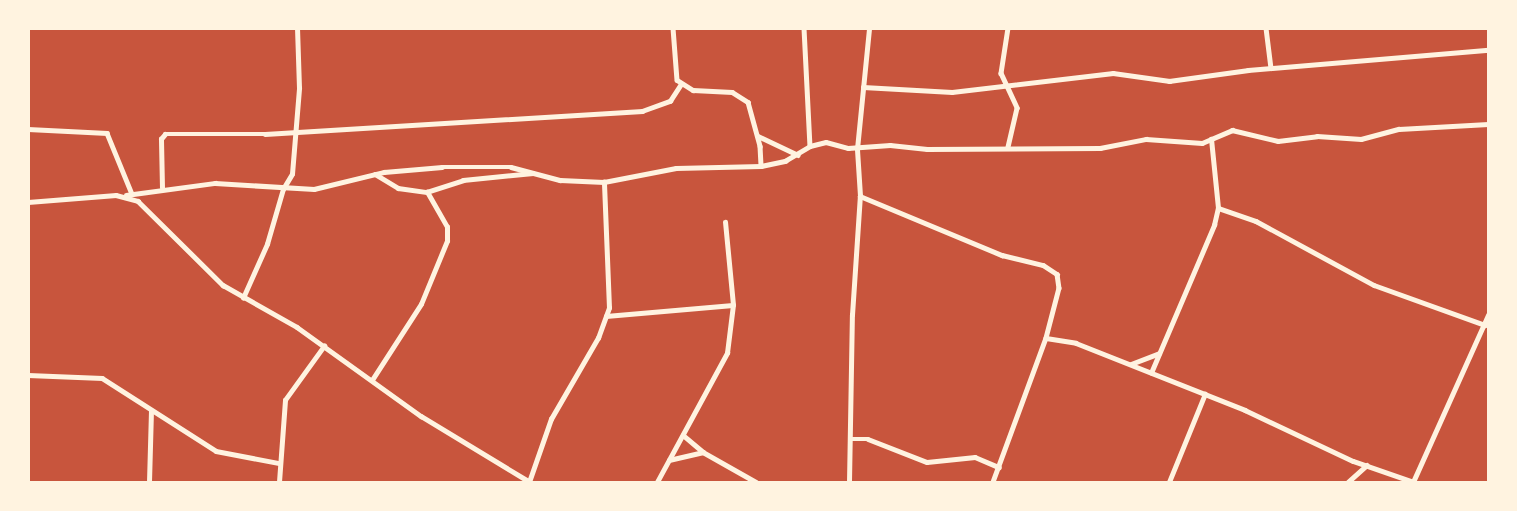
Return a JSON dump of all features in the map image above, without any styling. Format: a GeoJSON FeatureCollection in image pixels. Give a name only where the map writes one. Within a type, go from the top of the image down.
{"type":"FeatureCollection","features":[{"type":"Feature","properties":{"kind":"street"},"geometry":{"type":"LineString","coordinates":[[243,298],[267,244],[283,189],[292,174],[296,132],[297,28]]}},
{"type":"Feature","properties":{"kind":"street"},"geometry":{"type":"LineString","coordinates":[[673,28],[674,73],[681,84],[700,91],[740,95],[748,102],[758,136],[761,166]]}},
{"type":"Feature","properties":{"kind":"street"},"geometry":{"type":"LineString","coordinates":[[804,28],[810,146]]}},
{"type":"Feature","properties":{"kind":"street"},"geometry":{"type":"LineString","coordinates":[[849,483],[852,315],[860,196],[857,148],[869,28]]}},
{"type":"Feature","properties":{"kind":"street"},"geometry":{"type":"LineString","coordinates":[[1008,28],[1001,70],[1017,108],[1008,146]]}},
{"type":"Feature","properties":{"kind":"street"},"geometry":{"type":"LineString","coordinates":[[1266,28],[1271,68]]}},
{"type":"Feature","properties":{"kind":"street"},"geometry":{"type":"LineString","coordinates":[[863,87],[952,92],[1113,73],[1169,81],[1271,68],[1488,50]]}},
{"type":"Feature","properties":{"kind":"street"},"geometry":{"type":"LineString","coordinates":[[162,188],[162,135],[296,132],[642,111],[670,101],[681,84]]}},
{"type":"Feature","properties":{"kind":"street"},"geometry":{"type":"LineString","coordinates":[[28,202],[129,194],[215,183],[283,189],[329,186],[375,174],[416,168],[502,167],[560,180],[604,182],[676,168],[761,166],[798,155],[810,146],[826,142],[857,148],[1008,146],[1101,148],[1138,139],[1193,144],[1232,130],[1278,141],[1317,136],[1361,139],[1399,129],[1488,124]]}},
{"type":"Feature","properties":{"kind":"street"},"geometry":{"type":"LineString","coordinates":[[28,129],[107,133],[129,194],[147,208],[209,274],[243,298],[324,346],[456,438],[529,482],[551,419],[606,316],[610,302],[604,182]]}},
{"type":"Feature","properties":{"kind":"street"},"geometry":{"type":"LineString","coordinates":[[758,136],[798,155]]}},
{"type":"Feature","properties":{"kind":"street"},"geometry":{"type":"LineString","coordinates":[[1151,373],[1178,302],[1206,247],[1218,208],[1211,139]]}},
{"type":"Feature","properties":{"kind":"street"},"geometry":{"type":"LineString","coordinates":[[375,174],[398,188],[427,192],[463,180],[533,173]]}},
{"type":"Feature","properties":{"kind":"street"},"geometry":{"type":"LineString","coordinates":[[372,381],[421,304],[447,241],[447,227],[427,192]]}},
{"type":"Feature","properties":{"kind":"street"},"geometry":{"type":"LineString","coordinates":[[860,196],[1002,255],[1043,265],[1057,274],[1059,288],[1046,338],[993,483]]}},
{"type":"Feature","properties":{"kind":"street"},"geometry":{"type":"LineString","coordinates":[[1218,208],[1256,221],[1374,285],[1485,324]]}},
{"type":"Feature","properties":{"kind":"street"},"geometry":{"type":"LineString","coordinates":[[657,483],[728,354],[733,305],[725,222]]}},
{"type":"Feature","properties":{"kind":"street"},"geometry":{"type":"LineString","coordinates":[[606,316],[733,305]]}},
{"type":"Feature","properties":{"kind":"street"},"geometry":{"type":"LineString","coordinates":[[1046,338],[1076,342],[1205,394],[1366,465],[1414,482],[1488,315]]}},
{"type":"Feature","properties":{"kind":"street"},"geometry":{"type":"LineString","coordinates":[[279,483],[285,400],[324,346]]}},
{"type":"Feature","properties":{"kind":"street"},"geometry":{"type":"LineString","coordinates":[[1129,364],[1159,354]]}},
{"type":"Feature","properties":{"kind":"street"},"geometry":{"type":"LineString","coordinates":[[28,375],[102,378],[222,454],[279,463]]}},
{"type":"Feature","properties":{"kind":"street"},"geometry":{"type":"LineString","coordinates":[[1169,483],[1205,394]]}},
{"type":"Feature","properties":{"kind":"street"},"geometry":{"type":"LineString","coordinates":[[149,483],[151,411]]}},
{"type":"Feature","properties":{"kind":"street"},"geometry":{"type":"LineString","coordinates":[[683,435],[703,452],[756,483]]}},
{"type":"Feature","properties":{"kind":"street"},"geometry":{"type":"LineString","coordinates":[[850,439],[868,439],[927,462],[975,457],[999,467]]}},
{"type":"Feature","properties":{"kind":"street"},"geometry":{"type":"LineString","coordinates":[[669,460],[703,452]]}},
{"type":"Feature","properties":{"kind":"street"},"geometry":{"type":"LineString","coordinates":[[1347,483],[1366,465]]}}]}
